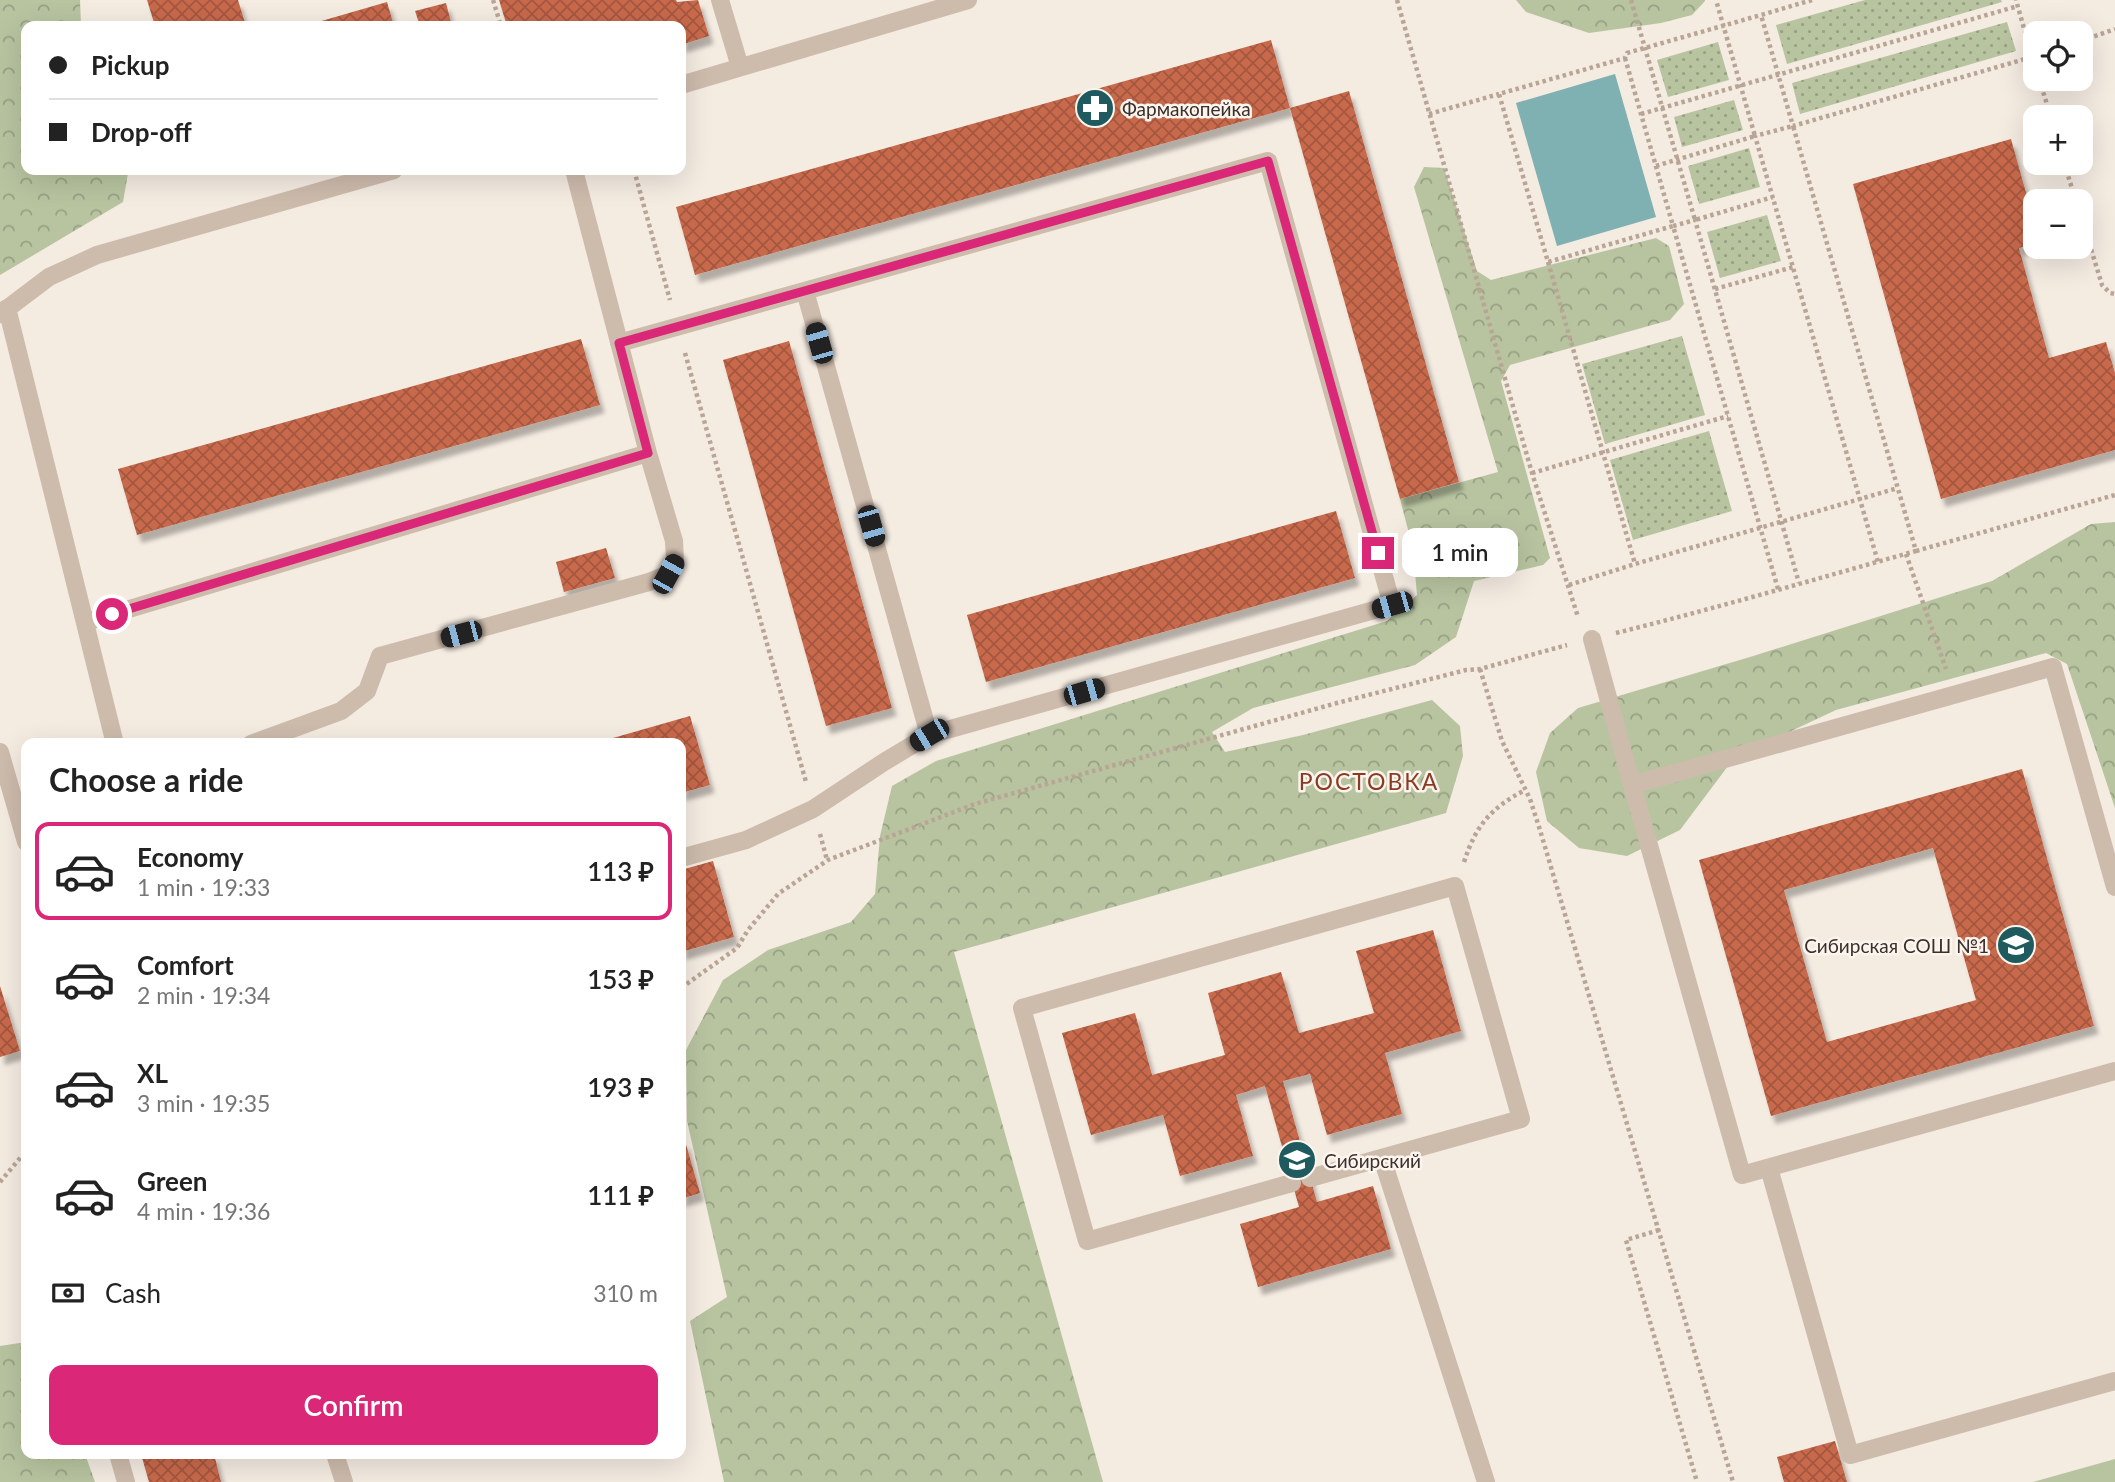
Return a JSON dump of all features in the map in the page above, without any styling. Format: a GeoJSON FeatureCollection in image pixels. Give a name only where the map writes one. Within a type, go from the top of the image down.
{"type":"FeatureCollection","features":[{"type":"Feature","properties":{"kind":"street"},"geometry":{"type":"LineString","coordinates":[[720,0],[740,66]]}},
{"type":"Feature","properties":{"kind":"street"},"geometry":{"type":"LineString","coordinates":[[686,83],[968,0]]}},
{"type":"Feature","properties":{"kind":"street"},"geometry":{"type":"LineString","coordinates":[[619,343],[1268,161],[1392,605],[929,735],[813,809],[746,840],[686,857]]}},
{"type":"Feature","properties":{"kind":"street"},"geometry":{"type":"LineString","coordinates":[[114,738],[86,622],[4,311],[49,277],[97,255],[377,175]]}},
{"type":"Feature","properties":{"kind":"street"},"geometry":{"type":"LineString","coordinates":[[267,738],[341,711],[367,691],[380,656],[649,582],[668,574],[675,561],[674,541],[648,453],[575,175]]}},
{"type":"Feature","properties":{"kind":"street"},"geometry":{"type":"LineString","coordinates":[[805,291],[929,735]]}},
{"type":"Feature","properties":{"kind":"street"},"geometry":{"type":"LineString","coordinates":[[86,622],[648,453]]}},
{"type":"Feature","properties":{"kind":"street"},"geometry":{"type":"LineString","coordinates":[[1588,640],[1632,785],[1742,1175],[2115,1071]]}},
{"type":"Feature","properties":{"kind":"street"},"geometry":{"type":"LineString","coordinates":[[1632,785],[2053,667],[2109,843],[2115,887]]}},
{"type":"Feature","properties":{"kind":"street"},"geometry":{"type":"LineString","coordinates":[[0,752],[21,825]]}},
{"type":"Feature","properties":{"kind":"street"},"geometry":{"type":"LineString","coordinates":[[1292,1183],[1087,1241],[1022,1008],[1455,886],[1521,1119],[1310,1178]]}},
{"type":"Feature","properties":{"kind":"street"},"geometry":{"type":"LineString","coordinates":[[1382,1158],[1486,1482]]}},
{"type":"Feature","properties":{"kind":"street"},"geometry":{"type":"LineString","coordinates":[[1769,1168],[1850,1455],[2115,1381]]}},
{"type":"Feature","properties":{"kind":"street"},"geometry":{"type":"LineString","coordinates":[[119,1459],[126,1482]]}},
{"type":"Feature","properties":{"kind":"street"},"geometry":{"type":"LineString","coordinates":[[337,1459],[344,1482]]}},
{"type":"Feature","properties":{"kind":"path"},"geometry":{"type":"LineString","coordinates":[[493,0],[499,21]]}},
{"type":"Feature","properties":{"kind":"path"},"geometry":{"type":"LineString","coordinates":[[1397,0],[1532,473],[1588,640]]}},
{"type":"Feature","properties":{"kind":"path"},"geometry":{"type":"LineString","coordinates":[[1631,0],[1799,583]]}},
{"type":"Feature","properties":{"kind":"path"},"geometry":{"type":"LineString","coordinates":[[1716,0],[1878,562]]}},
{"type":"Feature","properties":{"kind":"path"},"geometry":{"type":"LineString","coordinates":[[1429,114],[1625,58],[1628,53],[1812,0]]}},
{"type":"Feature","properties":{"kind":"path"},"geometry":{"type":"LineString","coordinates":[[1641,114],[2017,3],[2023,22]]}},
{"type":"Feature","properties":{"kind":"path"},"geometry":{"type":"LineString","coordinates":[[1761,15],[1916,551]]}},
{"type":"Feature","properties":{"kind":"path"},"geometry":{"type":"LineString","coordinates":[[2093,37],[2115,29]]}},
{"type":"Feature","properties":{"kind":"path"},"geometry":{"type":"LineString","coordinates":[[1625,58],[1778,589]]}},
{"type":"Feature","properties":{"kind":"path"},"geometry":{"type":"LineString","coordinates":[[1656,166],[2023,60]]}},
{"type":"Feature","properties":{"kind":"path"},"geometry":{"type":"LineString","coordinates":[[1499,94],[1634,564]]}},
{"type":"Feature","properties":{"kind":"path"},"geometry":{"type":"LineString","coordinates":[[635,175],[828,860]]}},
{"type":"Feature","properties":{"kind":"path"},"geometry":{"type":"LineString","coordinates":[[1548,262],[1773,197]]}},
{"type":"Feature","properties":{"kind":"path"},"geometry":{"type":"LineString","coordinates":[[2093,255],[2102,285],[2115,294]]}},
{"type":"Feature","properties":{"kind":"path"},"geometry":{"type":"LineString","coordinates":[[1715,289],[1793,267]]}},
{"type":"Feature","properties":{"kind":"path"},"geometry":{"type":"LineString","coordinates":[[1532,473],[1728,416]]}},
{"type":"Feature","properties":{"kind":"path"},"geometry":{"type":"LineString","coordinates":[[1569,586],[1634,564],[1898,488]]}},
{"type":"Feature","properties":{"kind":"path"},"geometry":{"type":"LineString","coordinates":[[686,984],[737,948],[748,930],[778,894],[828,860],[975,804],[1336,703],[1740,602],[2115,495]]}},
{"type":"Feature","properties":{"kind":"path"},"geometry":{"type":"LineString","coordinates":[[1906,554],[1955,694]]}},
{"type":"Feature","properties":{"kind":"path"},"geometry":{"type":"LineString","coordinates":[[1480,669],[1502,741],[1541,830],[1733,1482]]}},
{"type":"Feature","properties":{"kind":"path"},"geometry":{"type":"LineString","coordinates":[[1455,886],[1471,840],[1485,820],[1505,801],[1525,790]]}},
{"type":"Feature","properties":{"kind":"path"},"geometry":{"type":"LineString","coordinates":[[0,1182],[21,1157]]}},
{"type":"Feature","properties":{"kind":"path"},"geometry":{"type":"LineString","coordinates":[[1659,1230],[1626,1240],[1697,1482]]}},
{"type":"Feature","properties":{"kind":"green space"},"geometry":{"type":"Polygon","coordinates":[[[0,0],[80,0],[81,21],[21,21],[21,175],[128,175],[123,202],[0,275],[0,0]]]}},
{"type":"Feature","properties":{"kind":"green space"},"geometry":{"type":"Polygon","coordinates":[[[1516,0],[1705,1],[1692,15],[1661,23],[1589,33],[1526,12],[1516,0]]]}},
{"type":"Feature","properties":{"kind":"green space"},"geometry":{"type":"Polygon","coordinates":[[[1865,0],[2002,2],[1787,64],[1776,25],[1865,0]]]}},
{"type":"Feature","properties":{"kind":"green space"},"geometry":{"type":"Polygon","coordinates":[[[2007,22],[2016,51],[1800,114],[1792,83],[2007,22]]]}},
{"type":"Feature","properties":{"kind":"green space"},"geometry":{"type":"Polygon","coordinates":[[[1718,42],[1729,80],[1668,97],[1657,60],[1718,42]]]}},
{"type":"Feature","properties":{"kind":"green space"},"geometry":{"type":"Polygon","coordinates":[[[1734,100],[1743,130],[1682,147],[1674,117],[1734,100]]]}},
{"type":"Feature","properties":{"kind":"green space"},"geometry":{"type":"Polygon","coordinates":[[[1749,148],[1760,187],[1699,204],[1688,166],[1749,148]]]}},
{"type":"Feature","properties":{"kind":"green space"},"geometry":{"type":"Polygon","coordinates":[[[1424,167],[1444,168],[1477,271],[1491,280],[1656,238],[1669,246],[1684,304],[1670,320],[1510,365],[1501,381],[1550,558],[1543,565],[1474,581],[1456,637],[1415,665],[1253,708],[1212,732],[1225,752],[1303,735],[1432,700],[1460,726],[1463,756],[1446,813],[954,952],[1103,1482],[724,1482],[690,1321],[727,1297],[687,1121],[686,1050],[723,980],[768,950],[851,922],[875,894],[880,836],[892,786],[936,761],[1387,621],[1417,595],[1413,549],[1400,499],[1498,472],[1414,187],[1424,167]]]}},
{"type":"Feature","properties":{"kind":"green space"},"geometry":{"type":"Polygon","coordinates":[[[1767,215],[1781,261],[1720,278],[1707,232],[1767,215]]]}},
{"type":"Feature","properties":{"kind":"green space"},"geometry":{"type":"Polygon","coordinates":[[[1682,336],[1705,415],[1605,444],[1582,364],[1682,336]]]}},
{"type":"Feature","properties":{"kind":"green space"},"geometry":{"type":"Polygon","coordinates":[[[1709,431],[1732,511],[1633,540],[1610,460],[1709,431]]]}},
{"type":"Feature","properties":{"kind":"green space"},"geometry":{"type":"Polygon","coordinates":[[[2115,522],[2115,808],[2067,664],[2046,653],[1836,710],[1734,758],[1680,830],[1627,856],[1579,848],[1547,821],[1536,772],[1550,733],[1578,708],[1992,581],[2091,524],[2115,522]]]}},
{"type":"Feature","properties":{"kind":"green space"},"geometry":{"type":"Polygon","coordinates":[[[21,1343],[21,1459],[87,1459],[95,1482],[0,1482],[0,1346],[21,1343]]]}},
{"type":"Feature","properties":{"kind":"green space"},"geometry":{"type":"Polygon","coordinates":[[[2115,1459],[2115,1482],[2033,1482],[2115,1459]]]}},
{"type":"Feature","properties":{"kind":"water"},"geometry":{"type":"Polygon","coordinates":[[[1615,74],[1656,217],[1557,246],[1516,103],[1615,74]]]}},
{"type":"Feature","properties":{"kind":"building"},"geometry":{"type":"Polygon","coordinates":[[[147,0],[238,0],[244,21],[153,21],[147,0]]]}},
{"type":"Feature","properties":{"kind":"building"},"geometry":{"type":"Polygon","coordinates":[[[499,0],[698,0],[709,36],[686,43],[686,21],[505,21],[499,0]]]}},
{"type":"Feature","properties":{"kind":"building"},"geometry":{"type":"Polygon","coordinates":[[[387,2],[393,21],[321,21],[387,2]]]}},
{"type":"Feature","properties":{"kind":"building"},"geometry":{"type":"Polygon","coordinates":[[[446,3],[451,21],[418,21],[415,11],[446,3]]]}},
{"type":"Feature","properties":{"kind":"building"},"geometry":{"type":"Polygon","coordinates":[[[1271,40],[1290,108],[695,275],[676,207],[1271,40]]]}},
{"type":"Feature","properties":{"kind":"building"},"geometry":{"type":"Polygon","coordinates":[[[1349,91],[1459,482],[1400,499],[1290,108],[1349,91]]]}},
{"type":"Feature","properties":{"kind":"building"},"geometry":{"type":"Polygon","coordinates":[[[2011,139],[2025,189],[2023,247],[2019,248],[2049,358],[2106,342],[2115,373],[2115,450],[1941,499],[1853,184],[2011,139]]]}},
{"type":"Feature","properties":{"kind":"building"},"geometry":{"type":"Polygon","coordinates":[[[581,339],[600,405],[137,535],[118,469],[581,339]]]}},
{"type":"Feature","properties":{"kind":"building"},"geometry":{"type":"Polygon","coordinates":[[[789,341],[892,708],[826,726],[723,360],[789,341]]]}},
{"type":"Feature","properties":{"kind":"building"},"geometry":{"type":"Polygon","coordinates":[[[1336,511],[1355,578],[986,682],[967,615],[1336,511]]]}},
{"type":"Feature","properties":{"kind":"building"},"geometry":{"type":"Polygon","coordinates":[[[606,548],[615,578],[564,592],[556,562],[606,548]]]}},
{"type":"Feature","properties":{"kind":"building"},"geometry":{"type":"Polygon","coordinates":[[[690,716],[710,785],[686,792],[686,738],[613,738],[690,716]]]}},
{"type":"Feature","properties":{"kind":"building","name":"Сибирская СОШ №1"},"geometry":{"type":"Polygon","coordinates":[[[2022,769],[2094,1026],[1771,1116],[1699,860],[2022,769]],[[1933,848],[1784,890],[1827,1042],[1976,1000],[1933,848]]]}},
{"type":"Feature","properties":{"kind":"building"},"geometry":{"type":"Polygon","coordinates":[[[713,861],[734,937],[686,951],[686,869],[713,861]]]}},
{"type":"Feature","properties":{"kind":"building"},"geometry":{"type":"Polygon","coordinates":[[[1433,930],[1461,1031],[1385,1053],[1402,1114],[1327,1135],[1310,1074],[1283,1081],[1317,1202],[1373,1186],[1391,1249],[1258,1287],[1240,1224],[1299,1207],[1265,1086],[1236,1095],[1253,1156],[1180,1176],[1163,1115],[1091,1135],[1062,1033],[1135,1013],[1152,1075],[1225,1055],[1208,993],[1281,972],[1299,1033],[1374,1013],[1356,951],[1433,930]]]}},
{"type":"Feature","properties":{"kind":"building"},"geometry":{"type":"Polygon","coordinates":[[[0,986],[20,1051],[0,1057],[0,986]]]}},
{"type":"Feature","properties":{"kind":"building"},"geometry":{"type":"Polygon","coordinates":[[[686,1144],[700,1193],[686,1197],[686,1144]]]}},
{"type":"Feature","properties":{"kind":"building"},"geometry":{"type":"Polygon","coordinates":[[[1835,1441],[1847,1482],[1784,1482],[1777,1457],[1835,1441]]]}},
{"type":"Feature","properties":{"kind":"building"},"geometry":{"type":"Polygon","coordinates":[[[142,1459],[215,1459],[221,1482],[149,1482],[142,1459]]]}},
{"type":"Feature","properties":{"kind":"place","name":"Фармакопейка"},"geometry":{"type":"Point","coordinates":[1095,108]}},
{"type":"Feature","properties":{"kind":"place","name":"Сибирская СОШ №1"},"geometry":{"type":"Point","coordinates":[2016,945]}},
{"type":"Feature","properties":{"kind":"place","name":"Сибирский"},"geometry":{"type":"Point","coordinates":[1297,1160]}},
{"type":"Feature","properties":{"kind":"district","name":"РОСТОВКА"},"geometry":{"type":"Point","coordinates":[1369,781]}},
{"type":"Feature","properties":{"kind":"route"},"geometry":{"type":"LineString","coordinates":[[112,614],[648,453],[619,343],[1268,161],[1378,553]]}}]}
